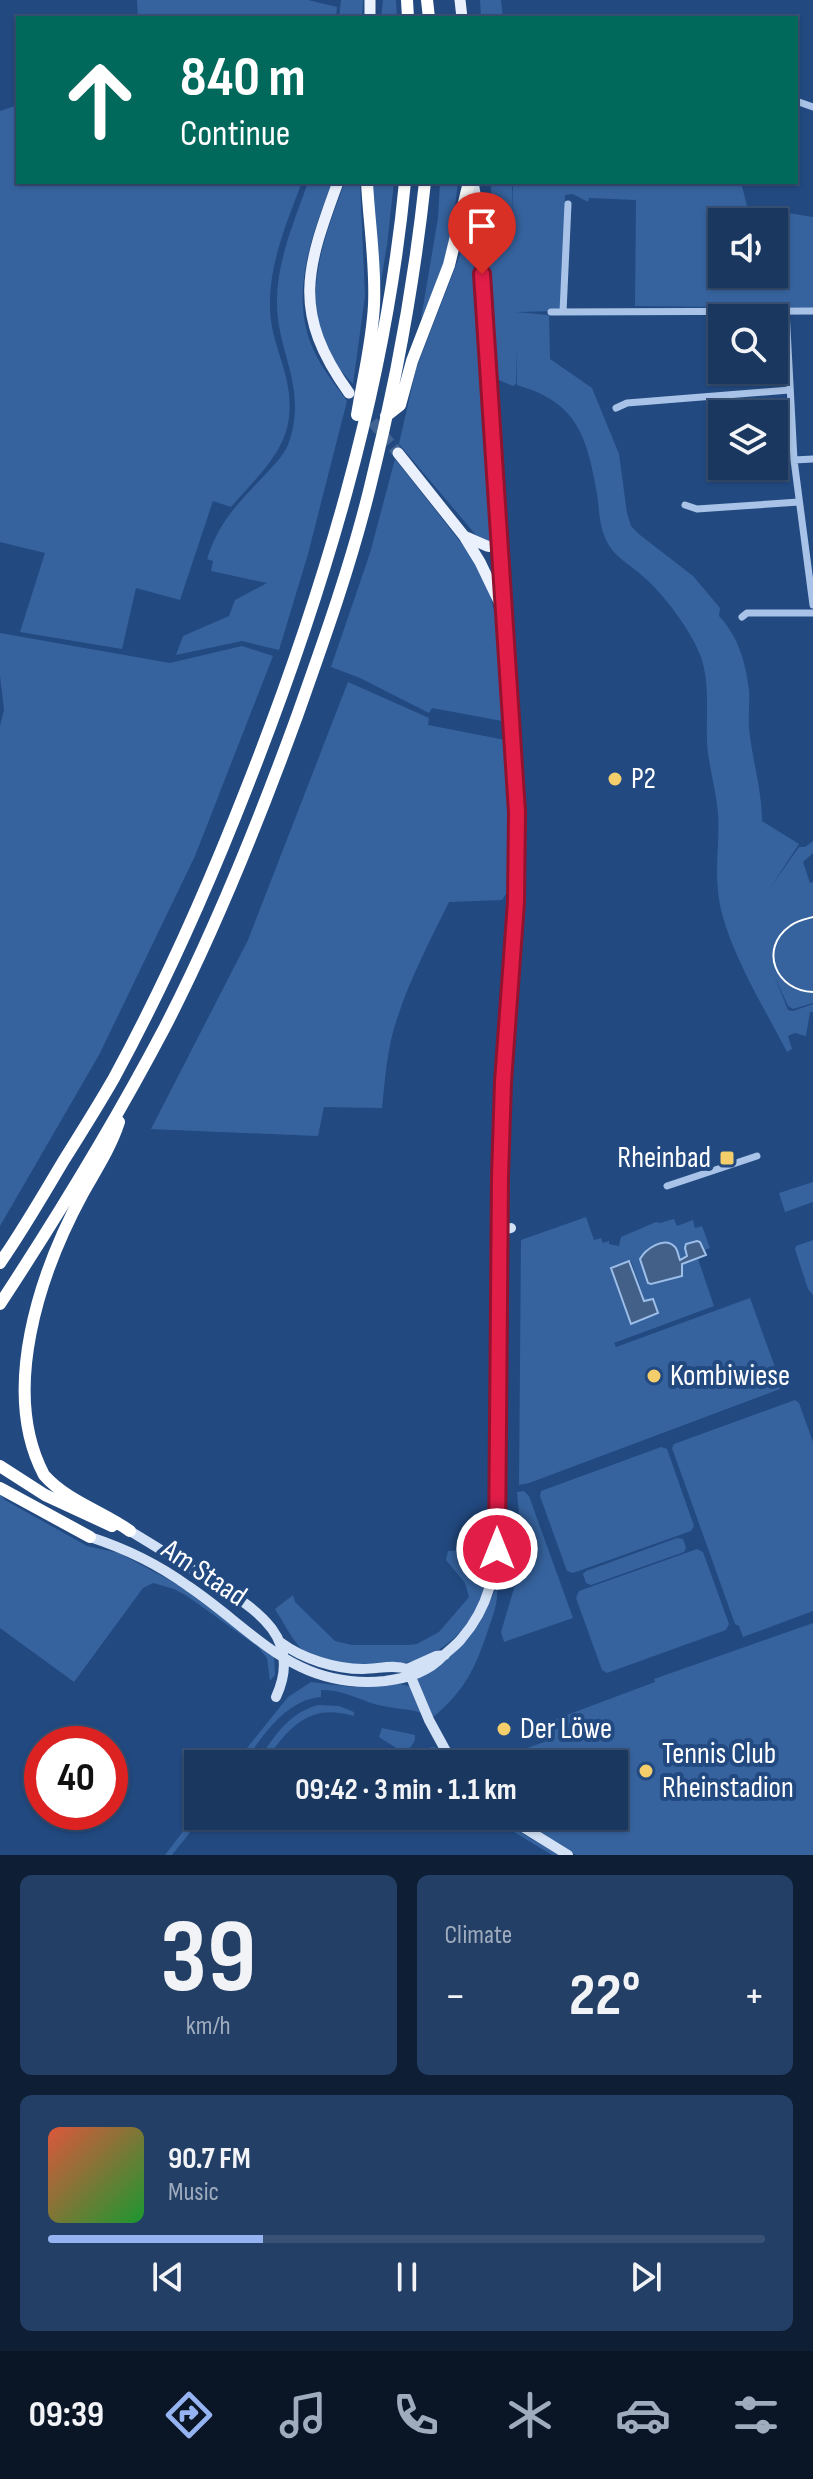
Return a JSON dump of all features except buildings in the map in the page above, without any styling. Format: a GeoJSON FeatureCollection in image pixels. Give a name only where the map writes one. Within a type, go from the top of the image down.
{"type":"FeatureCollection","features":[{"type":"Feature","properties":{"kind":"highway"},"geometry":{"type":"LineString","coordinates":[[354,458],[355,427],[370,352],[374,305],[367,184]]}},
{"type":"Feature","properties":{"kind":"highway"},"geometry":{"type":"LineString","coordinates":[[0,1263],[112,1080],[182,944],[222,852],[298,654],[354,458],[387,310],[405,184]]}},
{"type":"Feature","properties":{"kind":"highway"},"geometry":{"type":"LineString","coordinates":[[0,1304],[45,1236],[166,1024],[236,874],[277,770],[317,659],[370,489],[412,288],[425,184]]}},
{"type":"Feature","properties":{"kind":"highway"},"geometry":{"type":"LineString","coordinates":[[386,416],[400,405],[412,361],[449,265],[470,184]]}},
{"type":"Feature","properties":{"kind":"highway"},"geometry":{"type":"LineString","coordinates":[[14,1352],[58,1239],[116,1131],[130,1091]]}},
{"type":"Feature","properties":{"kind":"highway"},"geometry":{"type":"LineString","coordinates":[[14,1423],[31,1459],[58,1489],[130,1531]]}},
{"type":"Feature","properties":{"kind":"highway"},"geometry":{"type":"LineString","coordinates":[[0,1466],[45,1495],[108,1525],[130,1531]]}},
{"type":"Feature","properties":{"kind":"highway"},"geometry":{"type":"LineString","coordinates":[[0,1485],[90,1537]]}},
{"type":"Feature","properties":{"kind":"main road"},"geometry":{"type":"LineString","coordinates":[[337,184],[312,263],[310,302],[317,339],[349,393]]}},
{"type":"Feature","properties":{"kind":"main road"},"geometry":{"type":"LineString","coordinates":[[464,536],[500,548],[479,217],[471,184]]}},
{"type":"Feature","properties":{"kind":"main road"},"geometry":{"type":"LineString","coordinates":[[398,453],[464,536],[504,612]]}},
{"type":"Feature","properties":{"kind":"street"},"geometry":{"type":"LineString","coordinates":[[563,312],[568,204]]}},
{"type":"Feature","properties":{"kind":"street"},"geometry":{"type":"LineString","coordinates":[[788,310],[813,311]]}},
{"type":"Feature","properties":{"kind":"street"},"geometry":{"type":"LineString","coordinates":[[551,312],[708,311]]}},
{"type":"Feature","properties":{"kind":"street"},"geometry":{"type":"LineString","coordinates":[[788,363],[794,460],[813,605]]}},
{"type":"Feature","properties":{"kind":"street"},"geometry":{"type":"LineString","coordinates":[[616,408],[627,403],[789,390]]}},
{"type":"Feature","properties":{"kind":"street"},"geometry":{"type":"LineString","coordinates":[[794,460],[813,459]]}},
{"type":"Feature","properties":{"kind":"street"},"geometry":{"type":"LineString","coordinates":[[685,505],[697,509],[799,502]]}},
{"type":"Feature","properties":{"kind":"street"},"geometry":{"type":"LineString","coordinates":[[409,1673],[424,1670],[440,1661],[466,1634],[483,1608],[496,1566],[502,1093],[514,945],[517,812],[500,548]]}},
{"type":"Feature","properties":{"kind":"street"},"geometry":{"type":"LineString","coordinates":[[742,617],[747,613],[813,613]]}},
{"type":"Feature","properties":{"kind":"street"},"geometry":{"type":"LineString","coordinates":[[667,1186],[757,1156]]}},
{"type":"Feature","properties":{"kind":"street"},"geometry":{"type":"LineString","coordinates":[[499,1231],[511,1228]]}},
{"type":"Feature","properties":{"kind":"street","name":"Am Staad"},"geometry":{"type":"LineString","coordinates":[[130,1531],[260,1615],[280,1642],[285,1659],[284,1675],[276,1697]]}},
{"type":"Feature","properties":{"kind":"street","name":"Am Staad"},"geometry":{"type":"LineString","coordinates":[[90,1537],[129,1553],[183,1582],[230,1616],[269,1650],[333,1680],[367,1682],[409,1673]]}},
{"type":"Feature","properties":{"kind":"street","name":"Am Staad"},"geometry":{"type":"LineString","coordinates":[[280,1642],[313,1659],[338,1666],[362,1669],[394,1666],[409,1673]]}},
{"type":"Feature","properties":{"kind":"street"},"geometry":{"type":"LineString","coordinates":[[409,1673],[436,1656],[445,1655]]}},
{"type":"Feature","properties":{"kind":"street"},"geometry":{"type":"LineString","coordinates":[[416,1688],[424,1670]]}},
{"type":"Feature","properties":{"kind":"street"},"geometry":{"type":"LineString","coordinates":[[409,1673],[445,1750]]}},
{"type":"Feature","properties":{"kind":"street"},"geometry":{"type":"LineString","coordinates":[[528,1830],[568,1855]]}},
{"type":"Feature","properties":{"kind":"shaded area"},"geometry":{"type":"Polygon","coordinates":[[[137,0],[308,0],[337,7],[336,16],[138,16],[137,0]]]}},
{"type":"Feature","properties":{"kind":"shaded area"},"geometry":{"type":"Polygon","coordinates":[[[341,0],[363,0],[362,16],[339,16],[341,0]]]}},
{"type":"Feature","properties":{"kind":"shaded area"},"geometry":{"type":"Polygon","coordinates":[[[383,0],[396,0],[397,16],[381,16],[383,0]]]}},
{"type":"Feature","properties":{"kind":"shaded area"},"geometry":{"type":"Polygon","coordinates":[[[480,0],[501,0],[503,16],[481,16],[480,0]]]}},
{"type":"Feature","properties":{"kind":"shaded area"},"geometry":{"type":"Polygon","coordinates":[[[16,106],[16,184],[301,184],[280,243],[270,291],[272,324],[289,396],[286,433],[270,462],[231,507],[213,501],[180,600],[136,588],[122,649],[20,632],[45,553],[0,542],[0,111],[16,106]]]}},
{"type":"Feature","properties":{"kind":"shaded area"},"geometry":{"type":"Polygon","coordinates":[[[307,184],[331,184],[306,262],[303,303],[311,344],[327,374],[347,401],[308,554],[279,650],[242,641],[176,655],[183,636],[229,616],[235,600],[267,583],[211,571],[213,561],[207,559],[229,516],[283,454],[294,424],[293,388],[281,337],[277,300],[280,270],[307,184]]]}},
{"type":"Feature","properties":{"kind":"shaded area"},"geometry":{"type":"Polygon","coordinates":[[[344,184],[360,184],[365,296],[353,384],[334,360],[322,336],[317,312],[316,286],[326,235],[344,184]]]}},
{"type":"Feature","properties":{"kind":"shaded area"},"geometry":{"type":"Polygon","coordinates":[[[372,184],[394,184],[387,245],[378,300],[372,184]]]}},
{"type":"Feature","properties":{"kind":"shaded area"},"geometry":{"type":"Polygon","coordinates":[[[440,184],[458,184],[441,270],[421,319],[438,218],[440,184]]]}},
{"type":"Feature","properties":{"kind":"shaded area"},"geometry":{"type":"Polygon","coordinates":[[[491,184],[512,184],[512,217],[513,184],[742,184],[747,206],[759,208],[708,208],[708,288],[788,288],[788,213],[813,217],[813,308],[788,308],[788,304],[635,306],[636,200],[589,198],[588,202],[573,194],[565,195],[563,305],[557,311],[516,312],[549,315],[550,359],[592,388],[619,454],[631,526],[693,576],[720,608],[719,616],[736,641],[748,680],[749,728],[762,821],[799,844],[770,888],[799,847],[813,841],[813,853],[803,862],[810,883],[813,882],[813,1003],[793,1009],[788,1006],[774,975],[788,1010],[793,1011],[813,1004],[806,1036],[795,1033],[788,1036],[792,1049],[787,1052],[745,973],[721,910],[717,881],[718,813],[708,750],[707,688],[701,657],[685,626],[661,594],[616,554],[607,542],[601,525],[589,454],[576,424],[553,401],[517,385],[516,349],[516,384],[513,386],[499,380],[495,374],[488,294],[488,197],[491,184]]]}},
{"type":"Feature","properties":{"kind":"shaded area"},"geometry":{"type":"Polygon","coordinates":[[[470,213],[492,542],[476,535],[399,444],[416,369],[463,247],[470,213]]]}},
{"type":"Feature","properties":{"kind":"shaded area"},"geometry":{"type":"Polygon","coordinates":[[[395,459],[477,563],[487,585],[498,624],[502,721],[432,708],[429,713],[331,667],[370,553],[395,459]]]}},
{"type":"Feature","properties":{"kind":"shaded area"},"geometry":{"type":"Polygon","coordinates":[[[0,633],[170,663],[242,646],[273,656],[195,856],[99,1055],[0,1226],[0,726],[4,710],[0,633]]]}},
{"type":"Feature","properties":{"kind":"shaded area"},"geometry":{"type":"Polygon","coordinates":[[[348,682],[429,718],[428,725],[505,740],[509,804],[508,891],[502,900],[449,902],[401,1006],[388,1053],[382,1108],[324,1107],[318,1136],[151,1129],[248,940],[348,682]]]}},
{"type":"Feature","properties":{"kind":"shaded area"},"geometry":{"type":"Polygon","coordinates":[[[813,1182],[813,1202],[785,1212],[779,1193],[813,1182]]]}},
{"type":"Feature","properties":{"kind":"shaded area"},"geometry":{"type":"Polygon","coordinates":[[[586,1217],[594,1240],[601,1238],[603,1243],[609,1241],[609,1244],[619,1246],[621,1237],[656,1222],[674,1219],[677,1226],[693,1220],[695,1228],[702,1226],[710,1248],[705,1250],[707,1256],[705,1252],[680,1260],[675,1247],[641,1257],[648,1283],[652,1284],[670,1277],[682,1264],[698,1259],[714,1306],[614,1343],[616,1347],[750,1298],[777,1373],[780,1373],[784,1384],[780,1389],[519,1485],[521,1240],[586,1217]],[[631,1261],[611,1269],[630,1323],[645,1301],[631,1261]]]}},
{"type":"Feature","properties":{"kind":"shaded area"},"geometry":{"type":"Polygon","coordinates":[[[813,1240],[813,1295],[808,1289],[795,1249],[813,1240]]]}},
{"type":"Feature","properties":{"kind":"shaded area"},"geometry":{"type":"Polygon","coordinates":[[[697,1241],[706,1255],[682,1264],[682,1276],[648,1283],[640,1259],[646,1252],[660,1243],[671,1244],[680,1260],[687,1256],[686,1244],[697,1241]]]}},
{"type":"Feature","properties":{"kind":"shaded area"},"geometry":{"type":"Polygon","coordinates":[[[629,1261],[644,1301],[653,1299],[658,1313],[631,1324],[611,1268],[629,1261]]]}},
{"type":"Feature","properties":{"kind":"shaded area"},"geometry":{"type":"Polygon","coordinates":[[[795,1400],[799,1403],[813,1442],[813,1611],[743,1637],[735,1624],[672,1448],[674,1444],[795,1400]]]}},
{"type":"Feature","properties":{"kind":"shaded area"},"geometry":{"type":"Polygon","coordinates":[[[661,1447],[667,1449],[694,1526],[691,1531],[573,1573],[567,1571],[540,1496],[541,1491],[661,1447]]]}},
{"type":"Feature","properties":{"kind":"shaded area"},"geometry":{"type":"Polygon","coordinates":[[[524,1491],[529,1496],[573,1618],[504,1642],[501,1632],[520,1568],[522,1549],[517,1492],[524,1491]]]}},
{"type":"Feature","properties":{"kind":"shaded area"},"geometry":{"type":"Polygon","coordinates":[[[0,1494],[5,1500],[87,1546],[119,1553],[177,1584],[274,1656],[275,1675],[270,1681],[267,1658],[258,1647],[187,1596],[153,1583],[143,1588],[74,1682],[0,1628],[0,1494]]]}},
{"type":"Feature","properties":{"kind":"shaded area"},"geometry":{"type":"Polygon","coordinates":[[[677,1538],[683,1539],[684,1552],[591,1585],[586,1583],[583,1574],[586,1571],[677,1538]]]}},
{"type":"Feature","properties":{"kind":"shaded area"},"geometry":{"type":"Polygon","coordinates":[[[474,1549],[487,1553],[491,1562],[482,1597],[453,1639],[423,1658],[401,1664],[367,1665],[322,1660],[303,1651],[275,1609],[293,1595],[295,1602],[335,1641],[352,1645],[417,1644],[439,1632],[469,1597],[465,1583],[446,1560],[448,1551],[474,1549]]]}},
{"type":"Feature","properties":{"kind":"shaded area"},"geometry":{"type":"Polygon","coordinates":[[[697,1549],[703,1552],[729,1624],[726,1630],[607,1673],[602,1670],[576,1598],[579,1591],[697,1549]]]}},
{"type":"Feature","properties":{"kind":"shaded area"},"geometry":{"type":"Polygon","coordinates":[[[495,1591],[497,1600],[494,1613],[474,1666],[453,1698],[432,1718],[321,1690],[321,1697],[297,1704],[287,1711],[253,1750],[245,1750],[288,1697],[311,1682],[352,1687],[396,1683],[413,1687],[418,1676],[480,1619],[495,1591]]]}},
{"type":"Feature","properties":{"kind":"shaded area"},"geometry":{"type":"Polygon","coordinates":[[[813,1623],[813,1855],[576,1855],[535,1830],[628,1830],[628,1750],[527,1748],[547,1741],[545,1735],[538,1738],[536,1731],[543,1724],[655,1682],[654,1679],[813,1623]]]}},
{"type":"Feature","properties":{"kind":"shaded area"},"geometry":{"type":"Polygon","coordinates":[[[339,1706],[354,1712],[354,1716],[326,1712],[314,1715],[294,1727],[273,1750],[265,1750],[293,1717],[309,1708],[339,1706]]]}},
{"type":"Feature","properties":{"kind":"shaded area"},"geometry":{"type":"Polygon","coordinates":[[[382,1728],[415,1735],[414,1743],[407,1750],[399,1750],[379,1737],[382,1728]]]}},
{"type":"Feature","properties":{"kind":"shaded area"},"geometry":{"type":"Polygon","coordinates":[[[184,1830],[192,1830],[172,1855],[165,1855],[184,1830]]]}},
{"type":"Feature","properties":{"kind":"shaded area"},"geometry":{"type":"Polygon","coordinates":[[[511,1830],[517,1830],[559,1855],[552,1855],[511,1830]]]}},
{"type":"Feature","properties":{"kind":"tunnel"},"geometry":{"type":"LineString","coordinates":[[362,409],[398,453]]}},
{"type":"Feature","properties":{"kind":"tram line"},"geometry":{"type":"LineString","coordinates":[[813,917],[795,923],[780,935],[773,957],[781,977],[800,990],[813,992]]}},
{"type":"Feature","properties":{"kind":"place","name":"P2"},"geometry":{"type":"Point","coordinates":[615,779]}},
{"type":"Feature","properties":{"kind":"place","name":"Rheinbad"},"geometry":{"type":"Point","coordinates":[727,1158]}},
{"type":"Feature","properties":{"kind":"place","name":"Kombiwiese"},"geometry":{"type":"Point","coordinates":[654,1376]}},
{"type":"Feature","properties":{"kind":"place","name":"Der Löwe"},"geometry":{"type":"Point","coordinates":[504,1729]}},
{"type":"Feature","properties":{"kind":"place","name":"Tennis Club Rheinstadion"},"geometry":{"type":"Point","coordinates":[646,1771]}},
{"type":"Feature","properties":{"kind":"route"},"geometry":{"type":"LineString","coordinates":[[482,274],[517,812],[514,945],[503,1082],[500,1176],[497,1549]]}}]}
